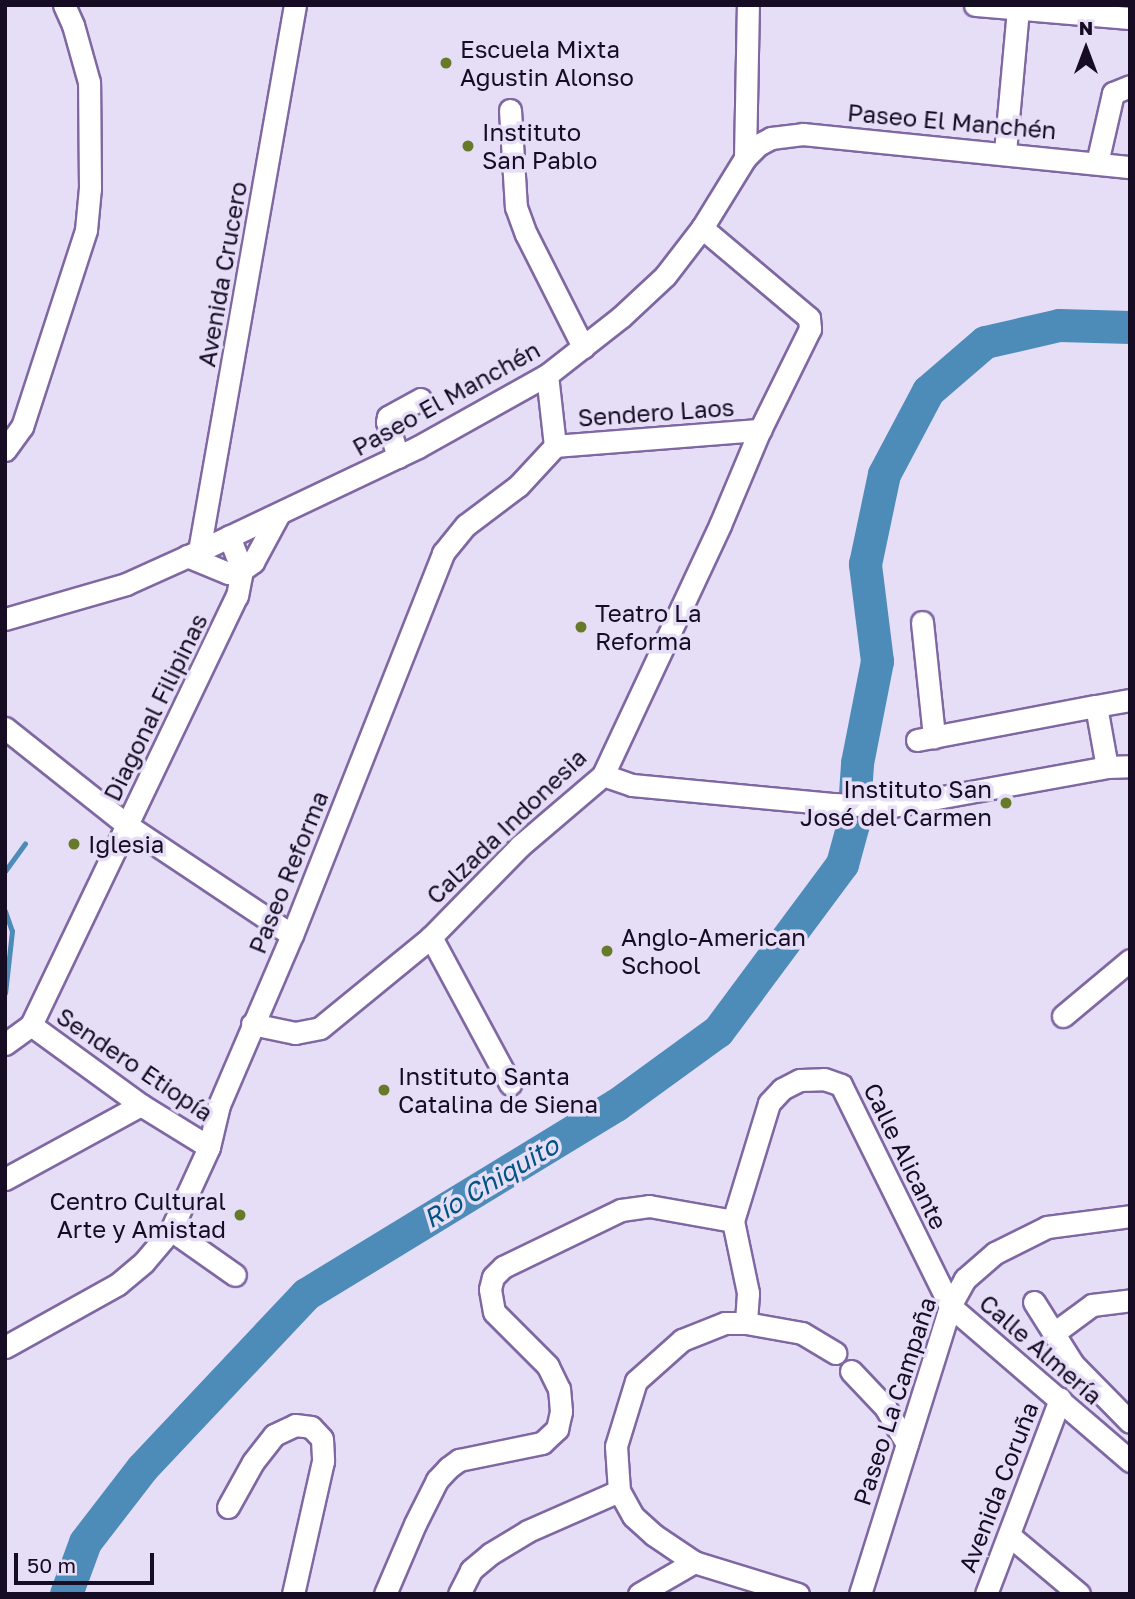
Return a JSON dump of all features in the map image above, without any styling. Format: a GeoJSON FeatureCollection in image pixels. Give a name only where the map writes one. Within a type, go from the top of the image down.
{"type":"FeatureCollection","features":[{"type":"Feature","properties":{"kind":"street"},"geometry":{"type":"LineString","coordinates":[[5,450],[22,427],[86,230],[90,188],[89,82],[73,25],[64,5]]}},
{"type":"Feature","properties":{"kind":"street","name":"Avenida Crucero"},"geometry":{"type":"LineString","coordinates":[[193,554],[295,5]]}},
{"type":"Feature","properties":{"kind":"street"},"geometry":{"type":"LineString","coordinates":[[745,158],[748,5]]}},
{"type":"Feature","properties":{"kind":"street"},"geometry":{"type":"LineString","coordinates":[[975,5],[1130,18]]}},
{"type":"Feature","properties":{"kind":"street"},"geometry":{"type":"LineString","coordinates":[[1005,152],[1018,10]]}},
{"type":"Feature","properties":{"kind":"street"},"geometry":{"type":"LineString","coordinates":[[1097,163],[1113,93],[1130,86]]}},
{"type":"Feature","properties":{"kind":"street"},"geometry":{"type":"LineString","coordinates":[[510,110],[516,207],[530,243],[583,347]]}},
{"type":"Feature","properties":{"kind":"street","name":"Paseo El Manchén"},"geometry":{"type":"LineString","coordinates":[[5,619],[126,584],[193,554],[398,457],[547,375],[665,276],[702,228],[745,158],[758,145],[788,134],[1005,152],[1130,167]]}},
{"type":"Feature","properties":{"kind":"street","name":"Calzada Indonesia"},"geometry":{"type":"LineString","coordinates":[[252,1024],[295,1033],[320,1028],[431,937],[520,846],[603,775],[720,525],[760,430],[810,329],[809,318],[702,228]]}},
{"type":"Feature","properties":{"kind":"street"},"geometry":{"type":"LineString","coordinates":[[547,375],[555,446]]}},
{"type":"Feature","properties":{"kind":"street"},"geometry":{"type":"LineString","coordinates":[[398,457],[387,422],[388,416],[420,399]]}},
{"type":"Feature","properties":{"kind":"street","name":"Sendero Laos"},"geometry":{"type":"LineString","coordinates":[[555,446],[760,430]]}},
{"type":"Feature","properties":{"kind":"street","name":"Paseo Reforma"},"geometry":{"type":"LineString","coordinates":[[5,1347],[118,1284],[144,1262],[171,1230],[209,1147],[219,1105],[292,935],[443,553],[466,525],[518,486],[555,446]]}},
{"type":"Feature","properties":{"kind":"street","name":"Diagonal Filipinas"},"geometry":{"type":"LineString","coordinates":[[5,1044],[31,1025],[237,596],[242,570],[253,562],[279,514]]}},
{"type":"Feature","properties":{"kind":"street"},"geometry":{"type":"LineString","coordinates":[[193,554],[228,573],[242,570],[229,536]]}},
{"type":"Feature","properties":{"kind":"street"},"geometry":{"type":"LineString","coordinates":[[922,622],[926,739],[1130,700]]}},
{"type":"Feature","properties":{"kind":"street"},"geometry":{"type":"LineString","coordinates":[[1096,706],[1107,767]]}},
{"type":"Feature","properties":{"kind":"street"},"geometry":{"type":"LineString","coordinates":[[5,728],[127,825],[292,935]]}},
{"type":"Feature","properties":{"kind":"street"},"geometry":{"type":"LineString","coordinates":[[603,775],[632,785],[832,804],[883,806],[1107,767],[1130,766]]}},
{"type":"Feature","properties":{"kind":"street"},"geometry":{"type":"LineString","coordinates":[[431,937],[510,1084]]}},
{"type":"Feature","properties":{"kind":"street"},"geometry":{"type":"LineString","coordinates":[[1063,1016],[1130,960]]}},
{"type":"Feature","properties":{"kind":"street","name":"Sendero Etiopía"},"geometry":{"type":"LineString","coordinates":[[31,1025],[141,1105],[209,1147]]}},
{"type":"Feature","properties":{"kind":"street","name":"Calle Alicante"},"geometry":{"type":"LineString","coordinates":[[733,1221],[769,1103],[782,1089],[800,1080],[824,1079],[841,1085],[950,1306]]}},
{"type":"Feature","properties":{"kind":"street"},"geometry":{"type":"LineString","coordinates":[[5,1179],[141,1105]]}},
{"type":"Feature","properties":{"kind":"street"},"geometry":{"type":"LineString","coordinates":[[385,1594],[437,1480],[448,1468],[459,1460],[542,1443],[557,1429],[561,1411],[559,1389],[548,1366],[494,1312],[489,1289],[493,1277],[503,1267],[621,1210],[649,1206],[733,1221],[748,1293],[746,1322]]}},
{"type":"Feature","properties":{"kind":"street","name":"Paseo La Campaña"},"geometry":{"type":"LineString","coordinates":[[860,1594],[950,1306],[965,1279],[995,1253],[1047,1227],[1130,1216]]}},
{"type":"Feature","properties":{"kind":"street"},"geometry":{"type":"LineString","coordinates":[[171,1230],[235,1275]]}},
{"type":"Feature","properties":{"kind":"street"},"geometry":{"type":"LineString","coordinates":[[1054,1333],[1092,1305],[1130,1300]]}},
{"type":"Feature","properties":{"kind":"street"},"geometry":{"type":"LineString","coordinates":[[1034,1302],[1073,1364],[1130,1422]]}},
{"type":"Feature","properties":{"kind":"street","name":"Calle Almería"},"geometry":{"type":"LineString","coordinates":[[950,1306],[1130,1461]]}},
{"type":"Feature","properties":{"kind":"street"},"geometry":{"type":"LineString","coordinates":[[796,1594],[694,1562],[633,1516],[619,1491],[616,1446],[636,1381],[682,1340],[725,1323],[746,1322],[802,1333],[835,1353]]}},
{"type":"Feature","properties":{"kind":"street"},"geometry":{"type":"LineString","coordinates":[[851,1371],[885,1407],[906,1444]]}},
{"type":"Feature","properties":{"kind":"street","name":"Avenida Coruña"},"geometry":{"type":"LineString","coordinates":[[986,1594],[1060,1399]]}},
{"type":"Feature","properties":{"kind":"street"},"geometry":{"type":"LineString","coordinates":[[228,1507],[253,1462],[274,1435],[295,1425],[311,1427],[321,1439],[323,1461],[293,1594]]}},
{"type":"Feature","properties":{"kind":"street"},"geometry":{"type":"LineString","coordinates":[[460,1594],[471,1570],[489,1553],[528,1531],[619,1491]]}},
{"type":"Feature","properties":{"kind":"street"},"geometry":{"type":"LineString","coordinates":[[1010,1536],[1079,1594]]}},
{"type":"Feature","properties":{"kind":"street"},"geometry":{"type":"LineString","coordinates":[[639,1594],[694,1562]]}},
{"type":"Feature","properties":{"kind":"waterway","name":"Río Chiquito"},"geometry":{"type":"LineString","coordinates":[[66,1594],[85,1542],[142,1468],[306,1294],[616,1105],[718,1031],[842,864],[853,824],[857,763],[877,661],[865,564],[884,474],[928,391],[985,342],[1059,325],[1130,327]]}},
{"type":"Feature","properties":{"kind":"waterway"},"geometry":{"type":"LineString","coordinates":[[5,871],[25,843]]}},
{"type":"Feature","properties":{"kind":"waterway"},"geometry":{"type":"LineString","coordinates":[[5,911],[12,931],[5,993]]}},
{"type":"Feature","properties":{"kind":"place","name":"Escuela Mixta Agustin Alonso"},"geometry":{"type":"Point","coordinates":[446,63]}},
{"type":"Feature","properties":{"kind":"place","name":"Instituto San Pablo"},"geometry":{"type":"Point","coordinates":[468,146]}},
{"type":"Feature","properties":{"kind":"place","name":"Teatro La Reforma"},"geometry":{"type":"Point","coordinates":[581,627]}},
{"type":"Feature","properties":{"kind":"place","name":"Instituto San José del Carmen"},"geometry":{"type":"Point","coordinates":[1006,803]}},
{"type":"Feature","properties":{"kind":"place","name":"Iglesia"},"geometry":{"type":"Point","coordinates":[74,844]}},
{"type":"Feature","properties":{"kind":"place","name":"Anglo-American School"},"geometry":{"type":"Point","coordinates":[607,951]}},
{"type":"Feature","properties":{"kind":"place","name":"Instituto Santa Catalina de Siena"},"geometry":{"type":"Point","coordinates":[384,1090]}},
{"type":"Feature","properties":{"kind":"place","name":"Centro Cultural Arte y Amistad"},"geometry":{"type":"Point","coordinates":[240,1215]}}]}
